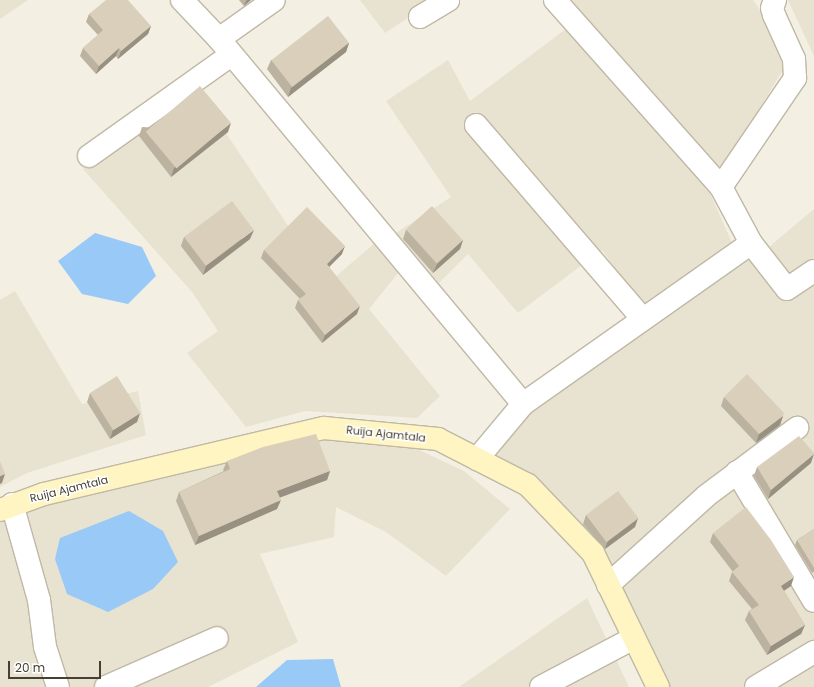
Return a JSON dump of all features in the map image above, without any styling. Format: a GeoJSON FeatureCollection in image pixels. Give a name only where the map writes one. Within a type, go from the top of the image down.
{"type":"FeatureCollection","features":[{"type":"Feature","properties":{"kind":"street"},"geometry":{"type":"LineString","coordinates":[[182,0],[225,47],[522,404]]}},
{"type":"Feature","properties":{"kind":"street"},"geometry":{"type":"LineString","coordinates":[[89,156],[225,47],[274,0]]}},
{"type":"Feature","properties":{"kind":"street"},"geometry":{"type":"LineString","coordinates":[[420,17],[448,0]]}},
{"type":"Feature","properties":{"kind":"street"},"geometry":{"type":"LineString","coordinates":[[555,0],[721,188],[751,243],[787,289],[814,271]]}},
{"type":"Feature","properties":{"kind":"street"},"geometry":{"type":"LineString","coordinates":[[721,188],[795,78],[794,58],[772,8],[775,0]]}},
{"type":"Feature","properties":{"kind":"street"},"geometry":{"type":"LineString","coordinates":[[476,125],[643,319]]}},
{"type":"Feature","properties":{"kind":"street"},"geometry":{"type":"LineString","coordinates":[[477,459],[522,404],[751,243]]}},
{"type":"Feature","properties":{"kind":"street","name":"Ruija Ajamtala"},"geometry":{"type":"LineString","coordinates":[[6,507],[324,428],[438,439],[528,485],[593,553],[658,687]]}},
{"type":"Feature","properties":{"kind":"street"},"geometry":{"type":"LineString","coordinates":[[608,585],[706,496],[797,428]]}},
{"type":"Feature","properties":{"kind":"street"},"geometry":{"type":"LineString","coordinates":[[738,472],[814,601]]}},
{"type":"Feature","properties":{"kind":"street"},"geometry":{"type":"LineString","coordinates":[[6,507],[39,600],[45,647],[58,687]]}},
{"type":"Feature","properties":{"kind":"street"},"geometry":{"type":"LineString","coordinates":[[106,687],[217,638]]}},
{"type":"Feature","properties":{"kind":"street"},"geometry":{"type":"LineString","coordinates":[[541,687],[634,638]]}},
{"type":"Feature","properties":{"kind":"street"},"geometry":{"type":"LineString","coordinates":[[756,687],[814,652]]}},
{"type":"Feature","properties":{"kind":"shaded area"},"geometry":{"type":"Polygon","coordinates":[[[0,0],[28,0],[0,19],[0,0]]]}},
{"type":"Feature","properties":{"kind":"shaded area"},"geometry":{"type":"Polygon","coordinates":[[[360,0],[435,0],[385,33],[360,0]]]}},
{"type":"Feature","properties":{"kind":"shaded area"},"geometry":{"type":"Polygon","coordinates":[[[569,0],[753,0],[792,55],[709,191],[733,245],[646,310],[602,250],[518,313],[468,254],[439,283],[396,233],[451,197],[386,101],[448,60],[470,101],[583,16],[569,0]]]}},
{"type":"Feature","properties":{"kind":"shaded area"},"geometry":{"type":"Polygon","coordinates":[[[788,0],[814,0],[814,56],[788,0]]]}},
{"type":"Feature","properties":{"kind":"shaded area"},"geometry":{"type":"Polygon","coordinates":[[[197,90],[327,284],[376,242],[399,272],[369,309],[440,396],[417,418],[305,411],[246,427],[187,353],[218,331],[192,292],[83,169],[197,90]]]}},
{"type":"Feature","properties":{"kind":"shaded area"},"geometry":{"type":"Polygon","coordinates":[[[814,209],[814,687],[660,687],[612,582],[476,449],[666,314],[769,247],[814,209]]]}},
{"type":"Feature","properties":{"kind":"shaded area"},"geometry":{"type":"Polygon","coordinates":[[[15,291],[82,404],[138,391],[146,435],[27,473],[0,487],[0,300],[15,291]]]}},
{"type":"Feature","properties":{"kind":"shaded area"},"geometry":{"type":"Polygon","coordinates":[[[293,435],[417,449],[464,471],[510,509],[446,576],[386,532],[336,507],[334,537],[260,554],[298,642],[208,687],[0,687],[0,512],[293,435]]]}},
{"type":"Feature","properties":{"kind":"shaded area"},"geometry":{"type":"Polygon","coordinates":[[[587,598],[629,687],[459,687],[587,598]]]}},
{"type":"Feature","properties":{"kind":"water"},"geometry":{"type":"Polygon","coordinates":[[[95,233],[142,247],[156,276],[128,304],[82,294],[58,261],[95,233]]]}},
{"type":"Feature","properties":{"kind":"water"},"geometry":{"type":"Polygon","coordinates":[[[129,511],[163,531],[178,562],[153,589],[108,612],[67,594],[55,559],[60,538],[129,511]]]}},
{"type":"Feature","properties":{"kind":"water"},"geometry":{"type":"Polygon","coordinates":[[[333,659],[341,687],[256,687],[287,660],[333,659]]]}},
{"type":"Feature","properties":{"kind":"building"},"geometry":{"type":"Polygon","coordinates":[[[106,0],[128,0],[151,26],[121,51],[119,48],[99,66],[83,48],[103,30],[89,14],[106,0]]]}},
{"type":"Feature","properties":{"kind":"building"},"geometry":{"type":"Polygon","coordinates":[[[328,16],[349,43],[292,87],[271,60],[328,16]]]}},
{"type":"Feature","properties":{"kind":"building"},"geometry":{"type":"Polygon","coordinates":[[[200,86],[231,123],[176,168],[146,132],[200,86]]]}},
{"type":"Feature","properties":{"kind":"building"},"geometry":{"type":"Polygon","coordinates":[[[232,201],[254,230],[206,266],[184,237],[232,201]]]}},
{"type":"Feature","properties":{"kind":"building"},"geometry":{"type":"Polygon","coordinates":[[[432,206],[463,240],[437,264],[406,229],[432,206]]]}},
{"type":"Feature","properties":{"kind":"building"},"geometry":{"type":"Polygon","coordinates":[[[307,207],[345,246],[327,264],[360,306],[325,335],[298,300],[306,294],[264,250],[307,207]]]}},
{"type":"Feature","properties":{"kind":"building"},"geometry":{"type":"Polygon","coordinates":[[[747,374],[784,413],[783,416],[759,434],[724,397],[747,374]]]}},
{"type":"Feature","properties":{"kind":"building"},"geometry":{"type":"Polygon","coordinates":[[[117,376],[140,413],[113,430],[90,393],[117,376]]]}},
{"type":"Feature","properties":{"kind":"building"},"geometry":{"type":"Polygon","coordinates":[[[316,434],[330,471],[277,491],[281,500],[199,536],[179,492],[230,469],[227,461],[263,447],[316,434]]]}},
{"type":"Feature","properties":{"kind":"building"},"geometry":{"type":"Polygon","coordinates":[[[799,436],[814,454],[771,490],[757,467],[799,436]]]}},
{"type":"Feature","properties":{"kind":"building"},"geometry":{"type":"Polygon","coordinates":[[[0,461],[5,474],[0,476],[0,461]]]}},
{"type":"Feature","properties":{"kind":"building"},"geometry":{"type":"Polygon","coordinates":[[[618,491],[638,518],[607,542],[586,515],[618,491]]]}},
{"type":"Feature","properties":{"kind":"building"},"geometry":{"type":"Polygon","coordinates":[[[746,507],[771,540],[794,577],[781,586],[805,625],[771,646],[749,611],[759,605],[732,572],[739,566],[713,533],[746,507]]]}},
{"type":"Feature","properties":{"kind":"building"},"geometry":{"type":"Polygon","coordinates":[[[814,529],[814,568],[797,540],[814,529]]]}}]}
